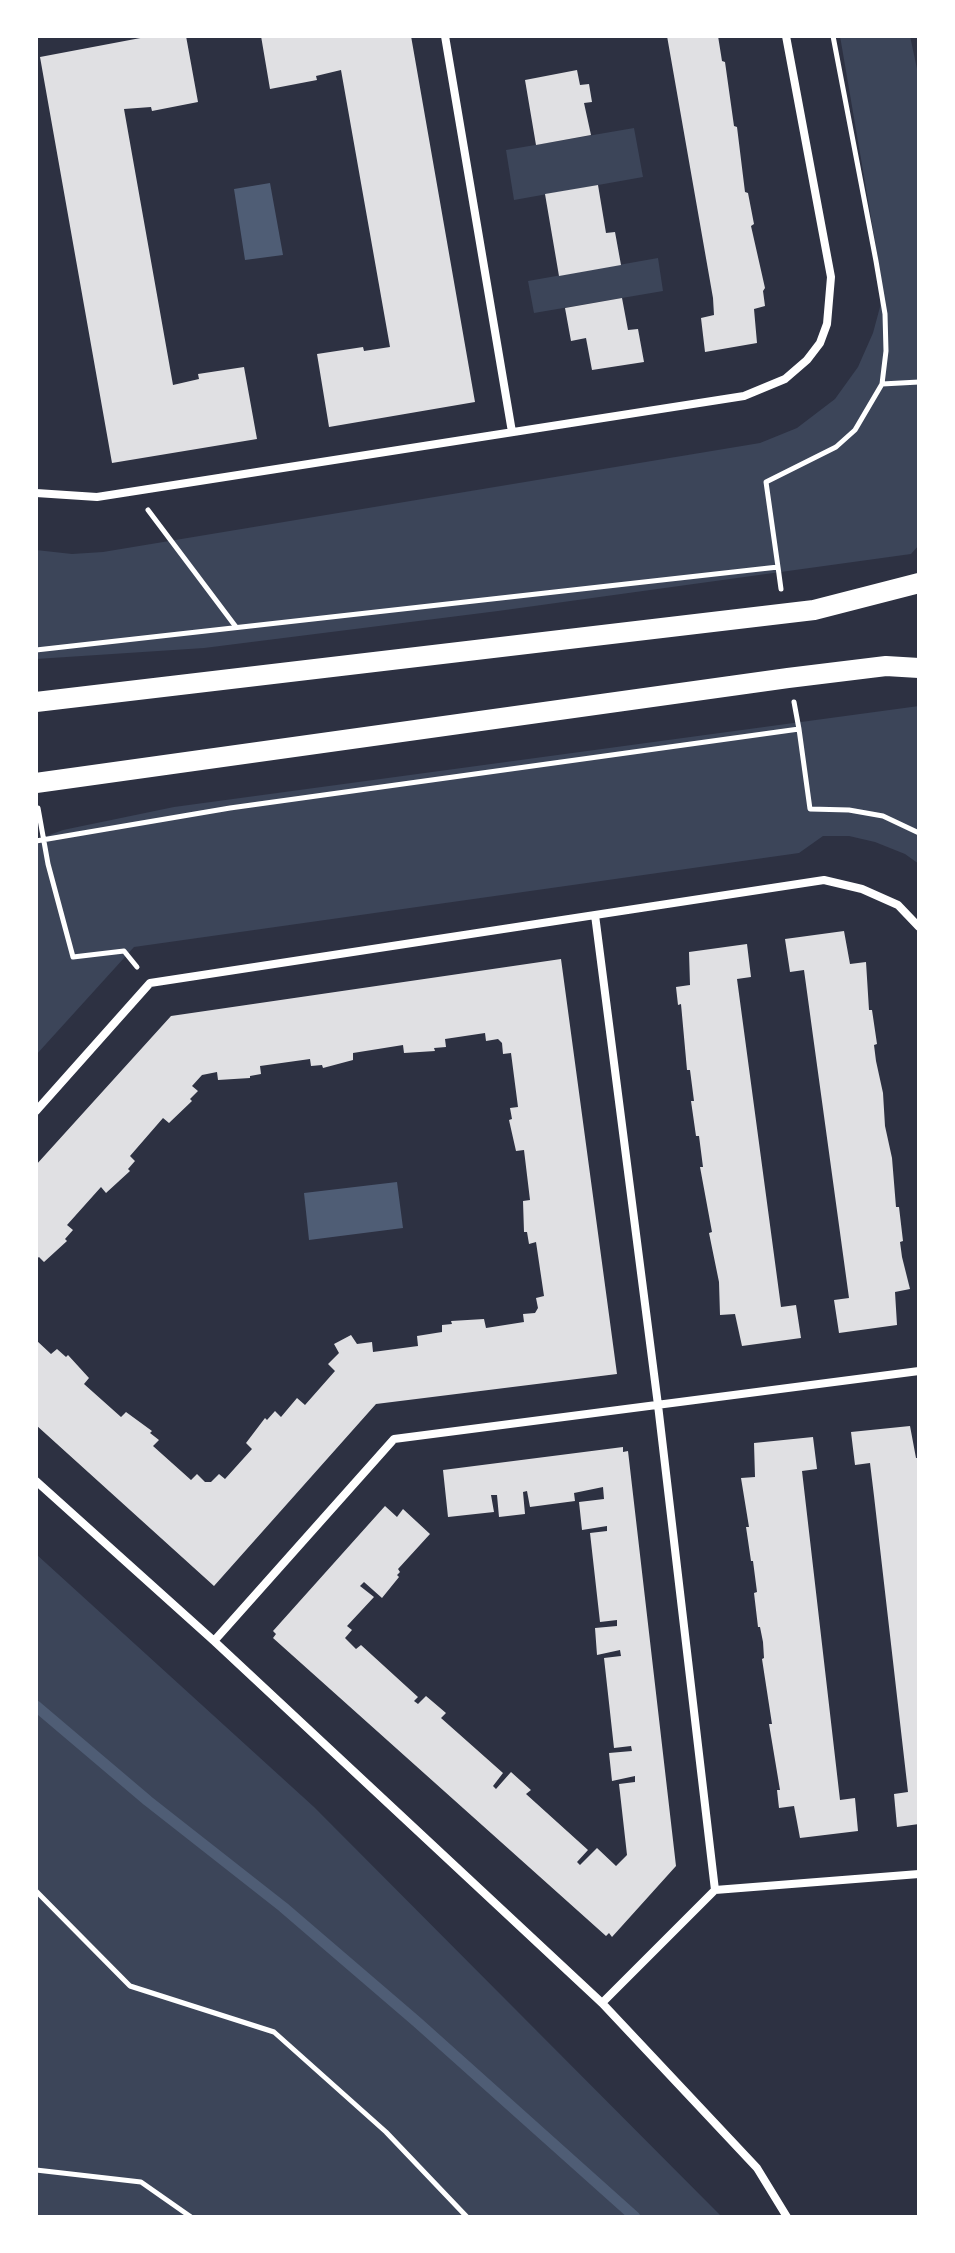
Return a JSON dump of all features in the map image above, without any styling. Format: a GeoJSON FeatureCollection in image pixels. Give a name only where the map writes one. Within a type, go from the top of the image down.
{"type":"FeatureCollection","features":[{"type":"Feature","properties":{"kind":"main road"},"geometry":{"type":"LineString","coordinates":[[36,702],[814,610],[919,583]]}},
{"type":"Feature","properties":{"kind":"main road"},"geometry":{"type":"LineString","coordinates":[[36,783],[788,678],[886,666],[919,668]]}},
{"type":"Feature","properties":{"kind":"street"},"geometry":{"type":"LineString","coordinates":[[445,36],[512,432]]}},
{"type":"Feature","properties":{"kind":"street"},"geometry":{"type":"LineString","coordinates":[[36,493],[97,497],[744,396],[785,379],[807,360],[820,343],[827,324],[831,277],[786,36]]}},
{"type":"Feature","properties":{"kind":"street"},"geometry":{"type":"LineString","coordinates":[[36,1111],[150,983],[824,880],[862,889],[898,905],[919,927]]}},
{"type":"Feature","properties":{"kind":"street"},"geometry":{"type":"LineString","coordinates":[[595,915],[658,1405],[715,1890]]}},
{"type":"Feature","properties":{"kind":"street"},"geometry":{"type":"LineString","coordinates":[[214,1641],[394,1439],[919,1371]]}},
{"type":"Feature","properties":{"kind":"street"},"geometry":{"type":"LineString","coordinates":[[36,1481],[214,1641],[602,2003],[757,2168],[787,2217]]}},
{"type":"Feature","properties":{"kind":"street"},"geometry":{"type":"LineString","coordinates":[[602,2003],[715,1890],[919,1874]]}},
{"type":"Feature","properties":{"kind":"path"},"geometry":{"type":"LineString","coordinates":[[36,650],[778,567],[766,482],[836,447],[855,430],[882,384],[886,351],[885,314],[833,36]]}},
{"type":"Feature","properties":{"kind":"path"},"geometry":{"type":"LineString","coordinates":[[882,384],[919,382]]}},
{"type":"Feature","properties":{"kind":"path"},"geometry":{"type":"LineString","coordinates":[[134,491],[237,628]]}},
{"type":"Feature","properties":{"kind":"path"},"geometry":{"type":"LineString","coordinates":[[36,841],[230,808],[799,729],[810,809],[849,810],[883,816],[919,833]]}},
{"type":"Feature","properties":{"kind":"path"},"geometry":{"type":"LineString","coordinates":[[36,795],[73,957],[124,951],[150,983]]}},
{"type":"Feature","properties":{"kind":"path"},"geometry":{"type":"LineString","coordinates":[[36,1891],[130,1986],[274,2032],[386,2132],[467,2217]]}},
{"type":"Feature","properties":{"kind":"path"},"geometry":{"type":"LineString","coordinates":[[36,2170],[141,2182],[191,2217]]}},
{"type":"Feature","properties":{"kind":"shaded area"},"geometry":{"type":"Polygon","coordinates":[[[840,36],[910,36],[919,78],[919,545],[911,554],[204,648],[36,659],[36,550],[72,554],[103,552],[760,443],[797,428],[835,399],[858,367],[873,333],[880,307],[881,276],[840,36]]]}},
{"type":"Feature","properties":{"kind":"shaded area"},"geometry":{"type":"Polygon","coordinates":[[[634,128],[643,177],[514,200],[506,150],[634,128]]]}},
{"type":"Feature","properties":{"kind":"shaded area"},"geometry":{"type":"Polygon","coordinates":[[[270,183],[283,255],[245,260],[234,189],[270,183]]]}},
{"type":"Feature","properties":{"kind":"shaded area"},"geometry":{"type":"Polygon","coordinates":[[[658,258],[663,291],[534,313],[528,281],[658,258]]]}},
{"type":"Feature","properties":{"kind":"shaded area"},"geometry":{"type":"Polygon","coordinates":[[[919,706],[919,864],[905,854],[875,842],[849,836],[823,836],[799,853],[134,947],[36,1055],[36,840],[63,830],[174,807],[919,706]]]}},
{"type":"Feature","properties":{"kind":"shaded area"},"geometry":{"type":"Polygon","coordinates":[[[397,1182],[403,1228],[309,1240],[304,1193],[397,1182]]]}},
{"type":"Feature","properties":{"kind":"shaded area"},"geometry":{"type":"Polygon","coordinates":[[[36,1554],[314,1807],[722,2217],[36,2217],[36,1554]]]}},
{"type":"Feature","properties":{"kind":"building"},"geometry":{"type":"Polygon","coordinates":[[[151,36],[186,36],[198,102],[152,111],[151,107],[124,109],[173,385],[199,379],[198,374],[244,367],[257,439],[112,463],[40,57],[151,36]]]}},
{"type":"Feature","properties":{"kind":"building"},"geometry":{"type":"Polygon","coordinates":[[[261,36],[411,36],[475,402],[329,427],[317,354],[363,347],[364,351],[390,347],[341,70],[316,76],[317,80],[270,89],[261,36]]]}},
{"type":"Feature","properties":{"kind":"building"},"geometry":{"type":"Polygon","coordinates":[[[667,36],[718,36],[765,288],[765,306],[754,309],[757,343],[705,352],[701,318],[714,315],[713,298],[667,36]]]}},
{"type":"Feature","properties":{"kind":"building"},"geometry":{"type":"Polygon","coordinates":[[[577,70],[580,85],[589,84],[592,102],[584,103],[591,135],[536,145],[525,80],[577,70]]]}},
{"type":"Feature","properties":{"kind":"building"},"geometry":{"type":"Polygon","coordinates":[[[598,185],[606,233],[615,232],[621,265],[559,276],[545,194],[598,185]]]}},
{"type":"Feature","properties":{"kind":"building"},"geometry":{"type":"Polygon","coordinates":[[[622,298],[628,330],[638,329],[644,362],[592,370],[586,338],[571,341],[565,308],[622,298]]]}},
{"type":"Feature","properties":{"kind":"building"},"geometry":{"type":"Polygon","coordinates":[[[844,931],[850,964],[866,962],[869,1010],[872,1010],[877,1044],[874,1045],[892,1158],[896,1207],[899,1207],[902,1257],[910,1289],[895,1292],[897,1325],[839,1333],[834,1300],[849,1298],[804,970],[790,972],[785,939],[844,931]]]}},
{"type":"Feature","properties":{"kind":"building"},"geometry":{"type":"Polygon","coordinates":[[[747,944],[751,977],[737,979],[781,1307],[796,1305],[801,1338],[742,1346],[735,1314],[720,1315],[719,1282],[709,1233],[712,1232],[691,1101],[694,1101],[690,1070],[687,1070],[681,1004],[678,1005],[676,987],[690,985],[689,952],[747,944]]]}},
{"type":"Feature","properties":{"kind":"building"},"geometry":{"type":"Polygon","coordinates":[[[561,959],[617,1374],[376,1404],[214,1586],[36,1425],[36,1340],[51,1354],[57,1349],[66,1357],[68,1355],[89,1378],[84,1384],[121,1417],[126,1412],[152,1431],[150,1433],[159,1440],[153,1446],[191,1480],[197,1474],[205,1482],[211,1482],[219,1474],[225,1479],[252,1449],[246,1443],[265,1418],[267,1420],[275,1411],[281,1417],[297,1398],[305,1405],[335,1371],[328,1364],[339,1353],[334,1344],[351,1335],[357,1344],[372,1342],[373,1352],[418,1346],[417,1336],[442,1332],[442,1325],[452,1324],[451,1321],[484,1319],[486,1328],[524,1322],[523,1314],[535,1313],[538,1308],[536,1298],[544,1296],[536,1242],[529,1244],[527,1232],[524,1232],[523,1201],[530,1200],[524,1150],[516,1151],[509,1120],[512,1119],[510,1108],[518,1107],[511,1053],[503,1054],[502,1043],[498,1039],[486,1041],[485,1033],[445,1039],[446,1047],[434,1048],[435,1051],[404,1053],[403,1045],[353,1053],[353,1060],[323,1068],[322,1065],[311,1066],[310,1059],[260,1066],[261,1074],[250,1078],[218,1080],[217,1072],[202,1075],[192,1086],[198,1091],[190,1099],[192,1101],[169,1123],[163,1118],[130,1156],[135,1161],[128,1169],[130,1171],[106,1193],[101,1187],[67,1225],[73,1230],[65,1239],[67,1241],[44,1262],[39,1257],[36,1259],[36,1165],[171,1016],[561,959]]]}},
{"type":"Feature","properties":{"kind":"building"},"geometry":{"type":"Polygon","coordinates":[[[910,1426],[916,1458],[919,1458],[919,1824],[897,1827],[894,1794],[908,1792],[874,1496],[870,1463],[855,1465],[851,1432],[910,1426]]]}},
{"type":"Feature","properties":{"kind":"building"},"geometry":{"type":"Polygon","coordinates":[[[813,1437],[817,1469],[802,1471],[840,1800],[855,1798],[858,1831],[800,1838],[794,1806],[779,1808],[777,1790],[780,1790],[769,1724],[772,1724],[762,1659],[763,1642],[758,1627],[754,1593],[757,1592],[741,1478],[755,1477],[754,1443],[813,1437]]]}},
{"type":"Feature","properties":{"kind":"building"},"geometry":{"type":"Polygon","coordinates":[[[623,1447],[623,1452],[628,1451],[676,1866],[612,1937],[609,1933],[606,1936],[273,1638],[276,1634],[273,1631],[385,1506],[397,1517],[403,1509],[430,1534],[398,1569],[399,1577],[382,1598],[364,1582],[360,1586],[374,1597],[347,1626],[352,1630],[345,1638],[356,1649],[361,1645],[418,1697],[414,1701],[418,1704],[426,1696],[446,1713],[441,1718],[503,1773],[493,1786],[496,1789],[511,1772],[531,1790],[526,1794],[588,1850],[577,1862],[580,1865],[597,1848],[616,1866],[627,1855],[619,1784],[635,1782],[635,1776],[612,1781],[609,1753],[632,1751],[631,1746],[614,1748],[604,1658],[621,1656],[620,1650],[597,1655],[595,1628],[617,1626],[617,1620],[600,1622],[590,1533],[607,1531],[607,1526],[582,1530],[579,1502],[604,1499],[603,1487],[574,1493],[575,1501],[530,1507],[527,1491],[523,1492],[525,1514],[499,1517],[497,1495],[491,1495],[494,1512],[448,1517],[443,1470],[623,1447]]]}},
{"type":"Feature","properties":{"kind":"waterway"},"geometry":{"type":"LineString","coordinates":[[36,1706],[148,1801],[283,1907],[635,2217]]}}]}
